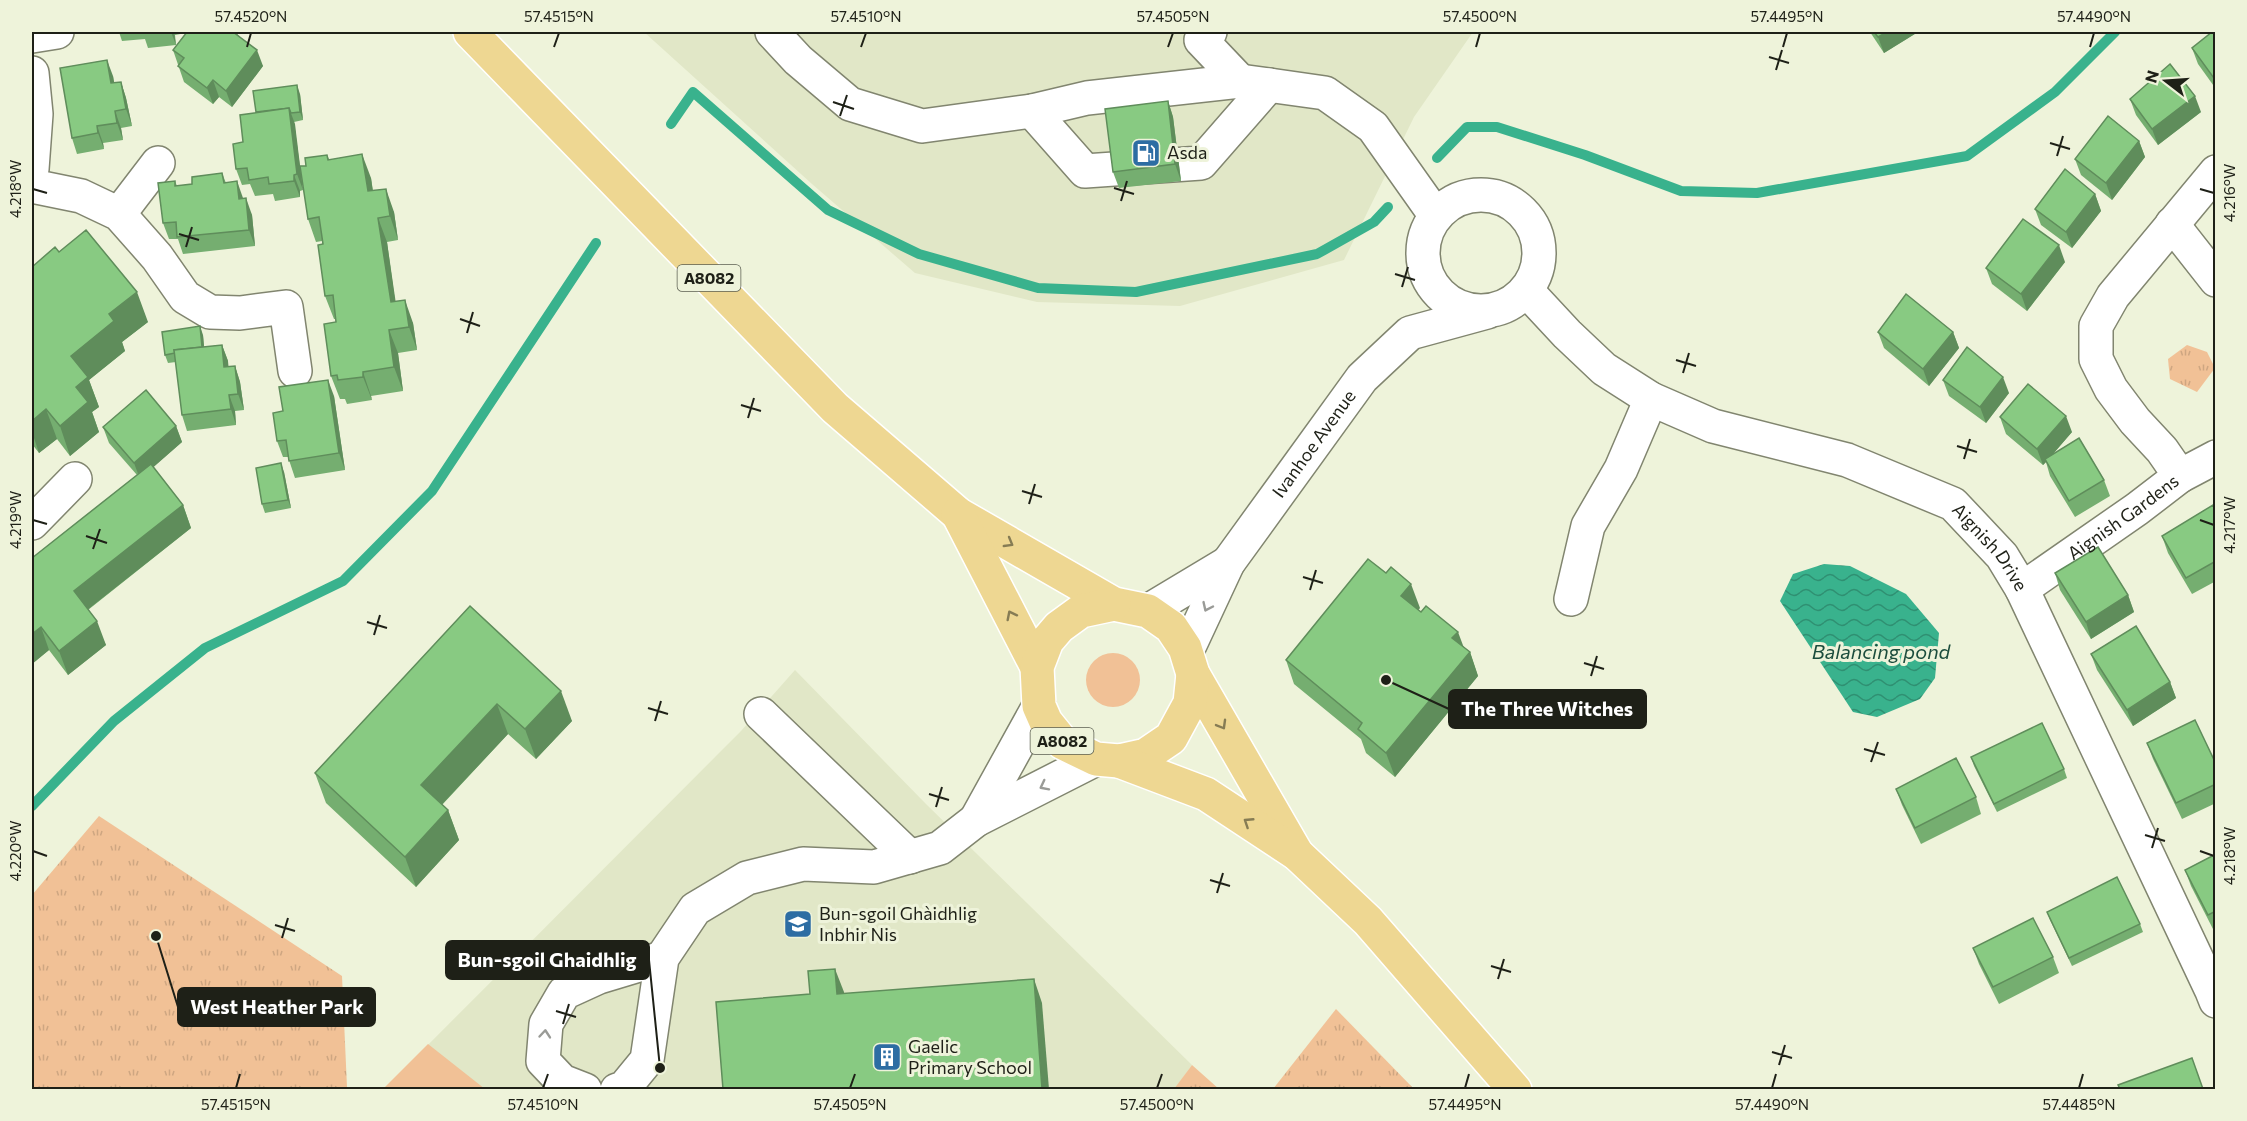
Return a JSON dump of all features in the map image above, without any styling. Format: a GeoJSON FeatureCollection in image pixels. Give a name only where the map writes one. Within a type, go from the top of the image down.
{"type":"FeatureCollection","features":[{"type":"Feature","properties":{"kind":"main road","name":"A8082"},"geometry":{"type":"LineString","coordinates":[[471,32],[835,408],[958,513],[1114,604],[1148,611],[1171,627],[1297,854]]}},
{"type":"Feature","properties":{"kind":"main road","name":"A8082"},"geometry":{"type":"LineString","coordinates":[[958,513],[1037,667]]}},
{"type":"Feature","properties":{"kind":"main road","name":"A8082"},"geometry":{"type":"LineString","coordinates":[[1114,604],[1081,611],[1059,627],[1047,641],[1037,667],[1039,706],[1046,722],[1063,743],[1206,794],[1297,854],[1368,921],[1515,1089]]}},
{"type":"Feature","properties":{"kind":"main road","name":"A8082"},"geometry":{"type":"LineString","coordinates":[[1107,760],[1146,755],[1171,738],[1190,703],[1190,663]]}},
{"type":"Feature","properties":{"kind":"street"},"geometry":{"type":"LineString","coordinates":[[32,36],[57,32]]}},
{"type":"Feature","properties":{"kind":"street"},"geometry":{"type":"LineString","coordinates":[[772,32],[798,60],[850,104],[922,126],[1032,111],[1087,98],[1255,83],[1325,93],[1372,127],[1436,216]]}},
{"type":"Feature","properties":{"kind":"street"},"geometry":{"type":"LineString","coordinates":[[1210,32],[1201,40],[1255,83]]}},
{"type":"Feature","properties":{"kind":"street"},"geometry":{"type":"LineString","coordinates":[[32,73],[36,114],[32,170]]}},
{"type":"Feature","properties":{"kind":"street"},"geometry":{"type":"LineString","coordinates":[[1032,111],[1085,171],[1201,163],[1255,83]]}},
{"type":"Feature","properties":{"kind":"street"},"geometry":{"type":"LineString","coordinates":[[118,214],[158,163]]}},
{"type":"Feature","properties":{"kind":"street","name":"Aignish Gardens"},"geometry":{"type":"LineString","coordinates":[[2022,589],[2137,509],[2180,476],[2162,450],[2135,421],[2111,389],[2096,359],[2096,326],[2113,296],[2216,172]]}},
{"type":"Feature","properties":{"kind":"street"},"geometry":{"type":"LineString","coordinates":[[32,186],[81,196],[118,214],[157,257],[186,297],[210,312],[240,313],[286,307],[296,371]]}},
{"type":"Feature","properties":{"kind":"street"},"geometry":{"type":"LineString","coordinates":[[1410,333],[1428,229],[1436,216],[1450,204],[1467,196],[1485,194],[1503,199],[1519,208],[1531,222],[1538,238],[1540,257],[1536,275],[1527,291],[1502,308],[1487,312],[1469,311],[1452,304],[1437,292],[1428,277],[1423,259]]}},
{"type":"Feature","properties":{"kind":"street"},"geometry":{"type":"LineString","coordinates":[[2172,224],[2216,280]]}},
{"type":"Feature","properties":{"kind":"street","name":"Aignish Drive"},"geometry":{"type":"LineString","coordinates":[[1527,291],[1604,369],[1651,399],[1713,426],[1847,460],[1953,504],[2002,556],[2022,589],[2214,994]]}},
{"type":"Feature","properties":{"kind":"street","name":"Ivanhoe Avenue"},"geometry":{"type":"LineString","coordinates":[[1190,663],[1228,563],[1362,378],[1410,333],[1487,312]]}},
{"type":"Feature","properties":{"kind":"street"},"geometry":{"type":"LineString","coordinates":[[1570,599],[1588,526],[1621,470],[1651,399]]}},
{"type":"Feature","properties":{"kind":"street"},"geometry":{"type":"LineString","coordinates":[[2180,476],[2216,457]]}},
{"type":"Feature","properties":{"kind":"street"},"geometry":{"type":"LineString","coordinates":[[32,523],[75,479]]}},
{"type":"Feature","properties":{"kind":"street","name":"Ivanhoe Avenue"},"geometry":{"type":"LineString","coordinates":[[1148,611],[1228,563]]}},
{"type":"Feature","properties":{"kind":"street"},"geometry":{"type":"LineString","coordinates":[[976,820],[1039,706]]}},
{"type":"Feature","properties":{"kind":"street"},"geometry":{"type":"LineString","coordinates":[[761,714],[910,857]]}},
{"type":"Feature","properties":{"kind":"street"},"geometry":{"type":"LineString","coordinates":[[617,1089],[624,1088],[647,1060],[661,970],[695,909],[747,878],[803,864],[874,867],[940,848],[976,820],[1107,760]]}},
{"type":"Feature","properties":{"kind":"street"},"geometry":{"type":"LineString","coordinates":[[585,1089],[562,1081],[543,1061],[546,1024],[564,993],[598,977],[661,970]]}},
{"type":"Feature","properties":{"kind":"shaded area"},"geometry":{"type":"Polygon","coordinates":[[[644,32],[1473,32],[1414,117],[1344,260],[1180,306],[1037,302],[915,273],[812,184],[644,32]]]}},
{"type":"Feature","properties":{"kind":"shaded area","name":"Bun-sgoil Ghàidhlig Inbhir Nis"},"geometry":{"type":"Polygon","coordinates":[[[795,670],[926,804],[1192,1065],[1174,1090],[383,1090],[741,731],[795,670]]]}},
{"type":"Feature","properties":{"kind":"green space"},"geometry":{"type":"Polygon","coordinates":[[[2187,345],[2207,352],[2215,368],[2197,392],[2170,379],[2168,359],[2187,345]]]}},
{"type":"Feature","properties":{"kind":"green space"},"geometry":{"type":"Polygon","coordinates":[[[1113,653],[1123,655],[1132,661],[1138,670],[1140,680],[1138,690],[1132,699],[1123,705],[1113,707],[1103,705],[1094,699],[1088,690],[1086,680],[1088,670],[1094,661],[1103,655],[1113,653]]]}},
{"type":"Feature","properties":{"kind":"green space"},"geometry":{"type":"Polygon","coordinates":[[[99,816],[342,976],[347,1087],[345,1089],[32,1089],[32,895],[99,816]]]}},
{"type":"Feature","properties":{"kind":"green space"},"geometry":{"type":"Polygon","coordinates":[[[1336,1009],[1414,1089],[1273,1089],[1336,1009]]]}},
{"type":"Feature","properties":{"kind":"green space"},"geometry":{"type":"Polygon","coordinates":[[[428,1044],[485,1089],[383,1089],[428,1044]]]}},
{"type":"Feature","properties":{"kind":"green space"},"geometry":{"type":"Polygon","coordinates":[[[1192,1065],[1219,1089],[1174,1089],[1192,1065]]]}},
{"type":"Feature","properties":{"kind":"water","name":"Balancing pond"},"geometry":{"type":"Polygon","coordinates":[[[1824,564],[1850,566],[1906,594],[1939,633],[1935,678],[1920,699],[1877,717],[1853,712],[1780,601],[1793,574],[1824,564]]]}},
{"type":"Feature","properties":{"kind":"building"},"geometry":{"type":"Polygon","coordinates":[[[187,32],[233,32],[257,50],[226,91],[213,80],[207,88],[178,66],[184,58],[173,50],[187,32]]]}},
{"type":"Feature","properties":{"kind":"building"},"geometry":{"type":"Polygon","coordinates":[[[1874,32],[1887,32],[1878,37],[1874,32]]]}},
{"type":"Feature","properties":{"kind":"building"},"geometry":{"type":"Polygon","coordinates":[[[2212,32],[2216,32],[2216,81],[2192,48],[2212,32]]]}},
{"type":"Feature","properties":{"kind":"building"},"geometry":{"type":"Polygon","coordinates":[[[107,60],[111,83],[121,82],[126,109],[115,111],[117,123],[97,126],[98,133],[72,138],[60,68],[107,60]]]}},
{"type":"Feature","properties":{"kind":"building"},"geometry":{"type":"Polygon","coordinates":[[[2170,64],[2195,96],[2152,129],[2130,99],[2170,64]]]}},
{"type":"Feature","properties":{"kind":"building"},"geometry":{"type":"Polygon","coordinates":[[[297,85],[300,112],[291,113],[289,108],[256,112],[253,91],[297,85]]]}},
{"type":"Feature","properties":{"kind":"building","name":"Asda"},"geometry":{"type":"Polygon","coordinates":[[[1168,101],[1175,164],[1113,172],[1105,109],[1168,101]]]}},
{"type":"Feature","properties":{"kind":"building"},"geometry":{"type":"Polygon","coordinates":[[[289,108],[297,174],[294,175],[294,181],[269,184],[268,177],[249,180],[247,168],[236,169],[233,144],[243,142],[240,115],[289,108]]]}},
{"type":"Feature","properties":{"kind":"building"},"geometry":{"type":"Polygon","coordinates":[[[2108,116],[2139,141],[2106,183],[2075,159],[2108,116]]]}},
{"type":"Feature","properties":{"kind":"building"},"geometry":{"type":"Polygon","coordinates":[[[362,154],[368,191],[386,189],[390,216],[378,218],[391,302],[405,300],[409,327],[389,330],[394,367],[363,372],[363,377],[338,380],[337,375],[331,376],[324,324],[336,322],[333,295],[325,296],[318,245],[323,244],[319,217],[308,219],[300,166],[306,166],[305,158],[327,155],[328,160],[362,154]]]}},
{"type":"Feature","properties":{"kind":"building"},"geometry":{"type":"Polygon","coordinates":[[[2065,169],[2095,194],[2066,232],[2035,209],[2065,169]]]}},
{"type":"Feature","properties":{"kind":"building"},"geometry":{"type":"Polygon","coordinates":[[[222,173],[224,183],[237,181],[239,199],[246,198],[249,230],[177,237],[176,222],[163,223],[158,183],[175,181],[175,186],[192,184],[192,177],[222,173]]]}},
{"type":"Feature","properties":{"kind":"building"},"geometry":{"type":"Polygon","coordinates":[[[2023,219],[2059,245],[2021,294],[1986,268],[2023,219]]]}},
{"type":"Feature","properties":{"kind":"building"},"geometry":{"type":"Polygon","coordinates":[[[86,230],[137,292],[109,314],[114,321],[71,356],[88,377],[76,387],[88,402],[60,426],[46,409],[32,421],[32,267],[55,247],[59,252],[86,230]]]}},
{"type":"Feature","properties":{"kind":"building"},"geometry":{"type":"Polygon","coordinates":[[[1906,294],[1953,332],[1923,369],[1878,332],[1906,294]]]}},
{"type":"Feature","properties":{"kind":"building"},"geometry":{"type":"Polygon","coordinates":[[[200,326],[202,347],[174,350],[175,353],[165,355],[162,332],[200,326]]]}},
{"type":"Feature","properties":{"kind":"building"},"geometry":{"type":"Polygon","coordinates":[[[222,345],[224,367],[235,366],[238,394],[229,395],[231,409],[182,415],[174,350],[222,345]]]}},
{"type":"Feature","properties":{"kind":"building"},"geometry":{"type":"Polygon","coordinates":[[[1967,347],[2003,377],[1980,407],[1943,380],[1967,347]]]}},
{"type":"Feature","properties":{"kind":"building"},"geometry":{"type":"Polygon","coordinates":[[[328,380],[339,453],[289,461],[286,440],[277,441],[273,413],[283,411],[279,387],[328,380]]]}},
{"type":"Feature","properties":{"kind":"building"},"geometry":{"type":"Polygon","coordinates":[[[2028,384],[2066,416],[2037,449],[2000,417],[2028,384]]]}},
{"type":"Feature","properties":{"kind":"building"},"geometry":{"type":"Polygon","coordinates":[[[146,390],[176,426],[134,463],[103,427],[146,390]]]}},
{"type":"Feature","properties":{"kind":"building"},"geometry":{"type":"Polygon","coordinates":[[[2079,438],[2104,480],[2069,501],[2045,459],[2079,438]]]}},
{"type":"Feature","properties":{"kind":"building"},"geometry":{"type":"Polygon","coordinates":[[[281,463],[288,500],[262,504],[256,468],[281,463]]]}},
{"type":"Feature","properties":{"kind":"building"},"geometry":{"type":"Polygon","coordinates":[[[151,464],[183,505],[74,591],[97,621],[59,651],[41,627],[32,634],[32,558],[151,464]]]}},
{"type":"Feature","properties":{"kind":"building"},"geometry":{"type":"Polygon","coordinates":[[[2213,505],[2216,510],[2216,561],[2186,578],[2162,536],[2213,505]]]}},
{"type":"Feature","properties":{"kind":"building"},"geometry":{"type":"Polygon","coordinates":[[[2098,547],[2128,595],[2086,622],[2055,573],[2098,547]]]}},
{"type":"Feature","properties":{"kind":"building"},"geometry":{"type":"Polygon","coordinates":[[[1368,559],[1386,573],[1391,567],[1411,584],[1401,596],[1421,612],[1426,606],[1458,632],[1452,638],[1470,652],[1386,753],[1358,729],[1362,723],[1286,660],[1368,559]]]}},
{"type":"Feature","properties":{"kind":"building"},"geometry":{"type":"Polygon","coordinates":[[[470,606],[561,691],[525,729],[497,704],[421,785],[448,810],[405,857],[315,773],[470,606]]]}},
{"type":"Feature","properties":{"kind":"building"},"geometry":{"type":"Polygon","coordinates":[[[2136,626],[2170,682],[2127,710],[2091,654],[2136,626]]]}},
{"type":"Feature","properties":{"kind":"building"},"geometry":{"type":"Polygon","coordinates":[[[2195,720],[2216,764],[2216,784],[2176,803],[2147,743],[2195,720]]]}},
{"type":"Feature","properties":{"kind":"building"},"geometry":{"type":"Polygon","coordinates":[[[2042,723],[2064,769],[1994,804],[1971,757],[2042,723]]]}},
{"type":"Feature","properties":{"kind":"building"},"geometry":{"type":"Polygon","coordinates":[[[1956,758],[1976,797],[1915,828],[1896,789],[1956,758]]]}},
{"type":"Feature","properties":{"kind":"building"},"geometry":{"type":"Polygon","coordinates":[[[2216,854],[2216,911],[2208,915],[2185,870],[2216,854]]]}},
{"type":"Feature","properties":{"kind":"building"},"geometry":{"type":"Polygon","coordinates":[[[2117,877],[2140,924],[2069,958],[2047,912],[2117,877]]]}},
{"type":"Feature","properties":{"kind":"building"},"geometry":{"type":"Polygon","coordinates":[[[2033,918],[2053,957],[1993,987],[1973,948],[2033,918]]]}},
{"type":"Feature","properties":{"kind":"building","name":"Gaelic Primary School"},"geometry":{"type":"Polygon","coordinates":[[[835,969],[837,994],[1034,979],[1042,1089],[723,1089],[716,1002],[810,994],[808,971],[835,969]]]}},
{"type":"Feature","properties":{"kind":"building"},"geometry":{"type":"Polygon","coordinates":[[[2192,1058],[2203,1089],[2120,1089],[2118,1085],[2192,1058]]]}},
{"type":"Feature","properties":{"kind":"waterway"},"geometry":{"type":"LineString","coordinates":[[1437,158],[1467,127],[1497,127],[1585,155],[1681,191],[1757,193],[1967,156],[2055,92],[2115,32]]}},
{"type":"Feature","properties":{"kind":"waterway"},"geometry":{"type":"LineString","coordinates":[[671,124],[693,92],[828,210],[919,254],[1038,288],[1136,292],[1317,254],[1374,222],[1388,207]]}},
{"type":"Feature","properties":{"kind":"waterway"},"geometry":{"type":"LineString","coordinates":[[32,806],[114,721],[205,648],[343,581],[432,491],[596,243]]}},
{"type":"Feature","properties":{"kind":"place","name":"Asda"},"geometry":{"type":"Point","coordinates":[1146,153]}},
{"type":"Feature","properties":{"kind":"place","name":"The Three Witches"},"geometry":{"type":"Point","coordinates":[1386,680]}},
{"type":"Feature","properties":{"kind":"place","name":"Bun-sgoil Ghàidhlig Inbhir Nis"},"geometry":{"type":"Point","coordinates":[798,924]}},
{"type":"Feature","properties":{"kind":"place","name":"West Heather Park"},"geometry":{"type":"Point","coordinates":[156,936]}},
{"type":"Feature","properties":{"kind":"place","name":"Gaelic Primary School"},"geometry":{"type":"Point","coordinates":[887,1057]}},
{"type":"Feature","properties":{"kind":"place","name":"Bun-sgoil Ghaidhlig"},"geometry":{"type":"Point","coordinates":[660,1068]}}]}
